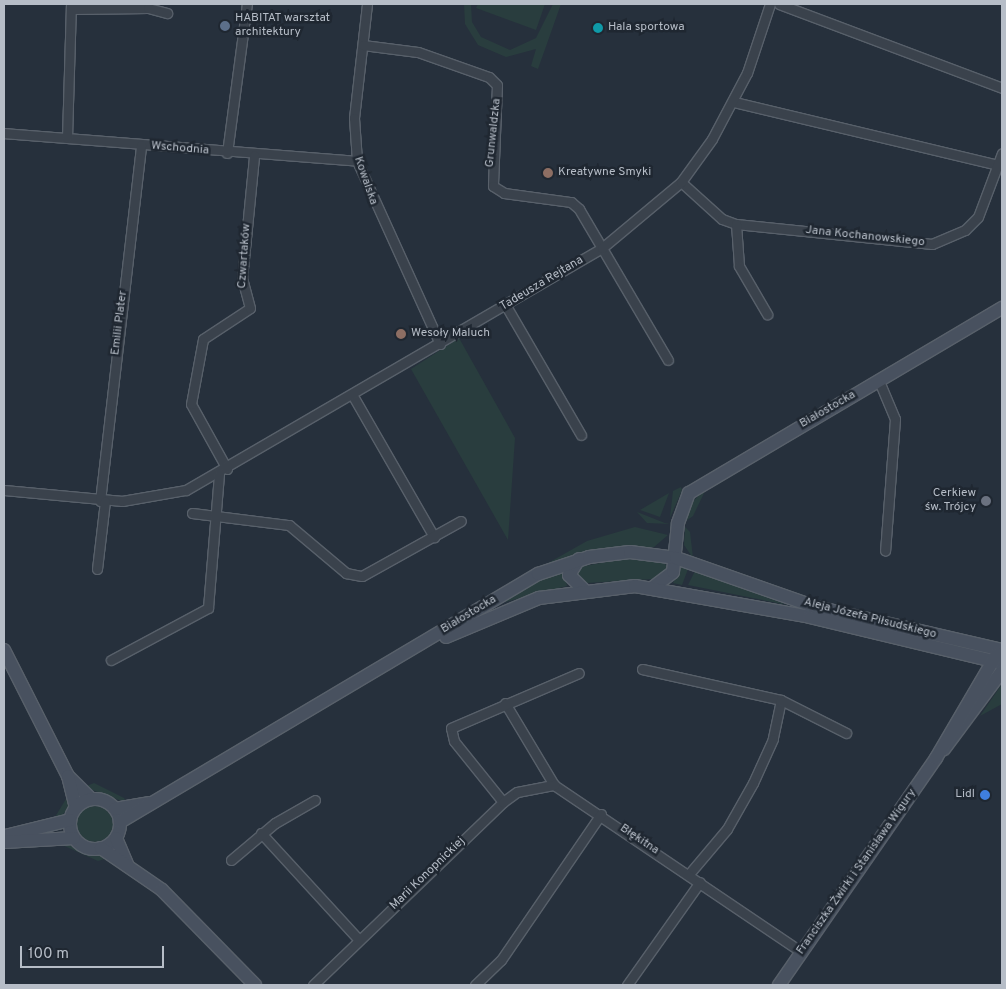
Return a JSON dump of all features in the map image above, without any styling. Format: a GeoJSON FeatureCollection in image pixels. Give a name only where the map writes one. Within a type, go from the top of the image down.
{"type":"FeatureCollection","features":[{"type":"Feature","properties":{"kind":"main road","name":"Białostocka"},"geometry":{"type":"LineString","coordinates":[[676,558],[677,530],[682,504],[699,485],[1002,308]]}},
{"type":"Feature","properties":{"kind":"main road"},"geometry":{"type":"LineString","coordinates":[[654,554],[677,530]]}},
{"type":"Feature","properties":{"kind":"main road","name":"Białostocka"},"geometry":{"type":"LineString","coordinates":[[120,822],[148,803],[399,660],[538,574],[579,559],[615,553],[654,554]]}},
{"type":"Feature","properties":{"kind":"main road","name":"Aleja Józefa Piłsudskiego"},"geometry":{"type":"LineString","coordinates":[[654,554],[676,558],[816,607],[1000,653]]}},
{"type":"Feature","properties":{"kind":"main road"},"geometry":{"type":"LineString","coordinates":[[652,588],[671,574],[676,558]]}},
{"type":"Feature","properties":{"kind":"main road"},"geometry":{"type":"LineString","coordinates":[[579,559],[569,575],[584,590]]}},
{"type":"Feature","properties":{"kind":"main road","name":"Białostocka"},"geometry":{"type":"LineString","coordinates":[[399,660],[505,610],[584,590],[652,588]]}},
{"type":"Feature","properties":{"kind":"main road","name":"Aleja Józefa Piłsudskiego"},"geometry":{"type":"LineString","coordinates":[[652,588],[1000,653]]}},
{"type":"Feature","properties":{"kind":"main road"},"geometry":{"type":"LineString","coordinates":[[4,650],[68,776],[76,808]]}},
{"type":"Feature","properties":{"kind":"main road","name":"Franciszka Żwirki i Stanisława Wigury"},"geometry":{"type":"LineString","coordinates":[[953,734],[1000,653]]}},
{"type":"Feature","properties":{"kind":"main road","name":"Franciszka Żwirki i Stanisława Wigury"},"geometry":{"type":"LineString","coordinates":[[779,985],[953,734],[1002,671]]}},
{"type":"Feature","properties":{"kind":"main road"},"geometry":{"type":"LineString","coordinates":[[68,776],[91,799],[104,801],[115,809],[120,822],[116,838],[128,866]]}},
{"type":"Feature","properties":{"kind":"main road"},"geometry":{"type":"LineString","coordinates":[[91,799],[76,808],[70,820],[74,838],[86,848],[101,848],[116,838]]}},
{"type":"Feature","properties":{"kind":"main road","name":"Białostocka"},"geometry":{"type":"LineString","coordinates":[[115,809],[148,803]]}},
{"type":"Feature","properties":{"kind":"main road"},"geometry":{"type":"LineString","coordinates":[[4,836],[70,820]]}},
{"type":"Feature","properties":{"kind":"main road"},"geometry":{"type":"LineString","coordinates":[[4,842],[74,838]]}},
{"type":"Feature","properties":{"kind":"main road"},"geometry":{"type":"LineString","coordinates":[[101,848],[162,890],[255,985]]}},
{"type":"Feature","properties":{"kind":"street"},"geometry":{"type":"LineString","coordinates":[[227,153],[247,4]]}},
{"type":"Feature","properties":{"kind":"street","name":"Kowalska"},"geometry":{"type":"LineString","coordinates":[[368,4],[354,118],[357,161],[440,344]]}},
{"type":"Feature","properties":{"kind":"street","name":"Tadeusza Rejtana"},"geometry":{"type":"LineString","coordinates":[[4,490],[102,501],[158,498],[223,471],[602,248],[681,182],[734,102],[770,4]]}},
{"type":"Feature","properties":{"kind":"street"},"geometry":{"type":"LineString","coordinates":[[779,4],[1002,88]]}},
{"type":"Feature","properties":{"kind":"street"},"geometry":{"type":"LineString","coordinates":[[67,138],[71,6],[148,8],[167,13]]}},
{"type":"Feature","properties":{"kind":"street","name":"Grunwaldzka"},"geometry":{"type":"LineString","coordinates":[[363,45],[418,52],[489,77],[497,85],[499,96],[493,186],[504,192],[571,202],[602,248]]}},
{"type":"Feature","properties":{"kind":"street"},"geometry":{"type":"LineString","coordinates":[[734,102],[998,165]]}},
{"type":"Feature","properties":{"kind":"street","name":"Wschodnia"},"geometry":{"type":"LineString","coordinates":[[4,133],[254,156],[357,161]]}},
{"type":"Feature","properties":{"kind":"street","name":"Emilii Plater"},"geometry":{"type":"LineString","coordinates":[[98,569],[102,501],[141,145]]}},
{"type":"Feature","properties":{"kind":"street","name":"Jana Kochanowskiego"},"geometry":{"type":"LineString","coordinates":[[681,182],[722,219],[736,224],[932,244],[965,230],[978,217],[1002,153]]}},
{"type":"Feature","properties":{"kind":"street","name":"Czwartaków"},"geometry":{"type":"LineString","coordinates":[[223,471],[191,404],[203,339],[250,308],[242,279],[254,156]]}},
{"type":"Feature","properties":{"kind":"street"},"geometry":{"type":"LineString","coordinates":[[736,224],[739,266],[767,314]]}},
{"type":"Feature","properties":{"kind":"street"},"geometry":{"type":"LineString","coordinates":[[602,248],[668,360]]}},
{"type":"Feature","properties":{"kind":"street"},"geometry":{"type":"LineString","coordinates":[[506,306],[581,435]]}},
{"type":"Feature","properties":{"kind":"street"},"geometry":{"type":"LineString","coordinates":[[879,381],[896,419],[885,551]]}},
{"type":"Feature","properties":{"kind":"street"},"geometry":{"type":"LineString","coordinates":[[353,396],[434,537]]}},
{"type":"Feature","properties":{"kind":"street"},"geometry":{"type":"LineString","coordinates":[[112,660],[208,608],[223,471]]}},
{"type":"Feature","properties":{"kind":"street"},"geometry":{"type":"LineString","coordinates":[[192,513],[288,525],[353,576],[373,572],[461,521]]}},
{"type":"Feature","properties":{"kind":"street"},"geometry":{"type":"LineString","coordinates":[[642,668],[781,700],[846,732]]}},
{"type":"Feature","properties":{"kind":"street"},"geometry":{"type":"LineString","coordinates":[[503,802],[450,733],[458,721],[579,673]]}},
{"type":"Feature","properties":{"kind":"street"},"geometry":{"type":"LineString","coordinates":[[689,874],[728,829],[753,783],[772,740],[781,700]]}},
{"type":"Feature","properties":{"kind":"street","name":"Błękitna"},"geometry":{"type":"LineString","coordinates":[[505,703],[554,785],[601,814],[802,952]]}},
{"type":"Feature","properties":{"kind":"street","name":"Marii Konopnickiej"},"geometry":{"type":"LineString","coordinates":[[313,985],[503,802],[532,787],[554,785]]}},
{"type":"Feature","properties":{"kind":"street"},"geometry":{"type":"LineString","coordinates":[[231,860],[261,833],[315,800]]}},
{"type":"Feature","properties":{"kind":"street"},"geometry":{"type":"LineString","coordinates":[[475,985],[501,960],[601,814]]}},
{"type":"Feature","properties":{"kind":"street"},"geometry":{"type":"LineString","coordinates":[[261,833],[359,940]]}},
{"type":"Feature","properties":{"kind":"street"},"geometry":{"type":"LineString","coordinates":[[627,985],[700,882]]}},
{"type":"Feature","properties":{"kind":"green space"},"geometry":{"type":"Polygon","coordinates":[[[464,4],[471,4],[472,22],[481,37],[510,50],[536,38],[553,4],[561,4],[538,69],[531,66],[536,49],[506,57],[478,45],[465,24],[464,4]]]}},
{"type":"Feature","properties":{"kind":"green space"},"geometry":{"type":"Polygon","coordinates":[[[478,4],[545,4],[536,30],[476,8],[478,4]]]}},
{"type":"Feature","properties":{"kind":"green space"},"geometry":{"type":"Polygon","coordinates":[[[459,338],[515,438],[508,540],[411,369],[459,338]]]}},
{"type":"Feature","properties":{"kind":"green space"},"geometry":{"type":"Polygon","coordinates":[[[681,487],[682,490],[670,518],[673,491],[681,487]]]}},
{"type":"Feature","properties":{"kind":"green space"},"geometry":{"type":"Polygon","coordinates":[[[706,489],[693,516],[686,521],[691,503],[706,489]]]}},
{"type":"Feature","properties":{"kind":"green space"},"geometry":{"type":"Polygon","coordinates":[[[669,493],[660,517],[640,510],[669,493]]]}},
{"type":"Feature","properties":{"kind":"green space"},"geometry":{"type":"Polygon","coordinates":[[[637,512],[665,523],[670,524],[647,523],[637,512]]]}},
{"type":"Feature","properties":{"kind":"green space"},"geometry":{"type":"Polygon","coordinates":[[[635,527],[668,535],[654,547],[598,549],[541,567],[587,541],[635,527]]]}},
{"type":"Feature","properties":{"kind":"green space"},"geometry":{"type":"Polygon","coordinates":[[[685,527],[690,532],[693,558],[684,545],[685,527]]]}},
{"type":"Feature","properties":{"kind":"green space"},"geometry":{"type":"Polygon","coordinates":[[[623,559],[664,561],[668,571],[653,579],[587,583],[577,573],[579,567],[623,559]]]}},
{"type":"Feature","properties":{"kind":"green space"},"geometry":{"type":"Polygon","coordinates":[[[681,566],[688,569],[682,585],[673,583],[681,566]]]}},
{"type":"Feature","properties":{"kind":"green space"},"geometry":{"type":"Polygon","coordinates":[[[563,569],[567,586],[501,603],[541,580],[563,569]]]}},
{"type":"Feature","properties":{"kind":"green space"},"geometry":{"type":"Polygon","coordinates":[[[695,571],[787,605],[688,585],[695,571]]]}},
{"type":"Feature","properties":{"kind":"green space"},"geometry":{"type":"Polygon","coordinates":[[[1002,684],[1002,704],[980,716],[1002,684]]]}},
{"type":"Feature","properties":{"kind":"green space"},"geometry":{"type":"Polygon","coordinates":[[[94,783],[124,798],[127,803],[84,787],[94,783]]]}},
{"type":"Feature","properties":{"kind":"green space"},"geometry":{"type":"Polygon","coordinates":[[[69,794],[69,808],[55,822],[55,817],[69,794]]]}},
{"type":"Feature","properties":{"kind":"green space"},"geometry":{"type":"Polygon","coordinates":[[[95,806],[102,807],[108,811],[112,817],[112,831],[108,837],[102,841],[95,842],[88,841],[82,837],[78,831],[77,824],[78,817],[82,811],[88,807],[95,806]]]}},
{"type":"Feature","properties":{"kind":"green space"},"geometry":{"type":"Polygon","coordinates":[[[60,844],[68,844],[108,858],[98,861],[60,844]]]}},
{"type":"Feature","properties":{"kind":"place","name":"HABITAT warsztat architektury"},"geometry":{"type":"Point","coordinates":[225,26]}},
{"type":"Feature","properties":{"kind":"place","name":"Hala sportowa"},"geometry":{"type":"Point","coordinates":[598,28]}},
{"type":"Feature","properties":{"kind":"place","name":"Kreatywne Smyki"},"geometry":{"type":"Point","coordinates":[548,173]}},
{"type":"Feature","properties":{"kind":"place","name":"Wesoły Maluch"},"geometry":{"type":"Point","coordinates":[401,334]}},
{"type":"Feature","properties":{"kind":"place","name":"Cerkiew św. Trójcy"},"geometry":{"type":"Point","coordinates":[986,501]}},
{"type":"Feature","properties":{"kind":"place","name":"Lidl"},"geometry":{"type":"Point","coordinates":[985,795]}}]}
